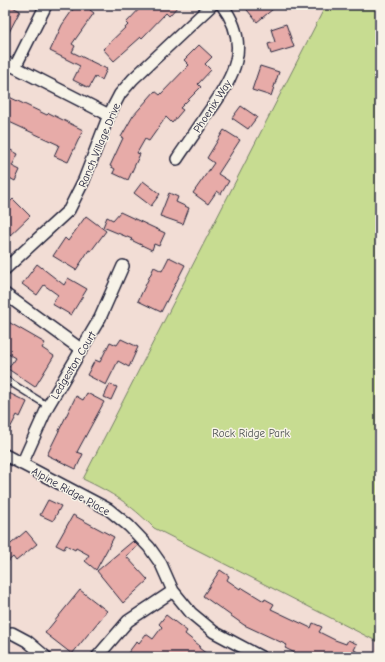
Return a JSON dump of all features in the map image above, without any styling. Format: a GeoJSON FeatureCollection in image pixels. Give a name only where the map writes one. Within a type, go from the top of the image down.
{"type":"FeatureCollection","features":[{"type":"Feature","properties":{"kind":"street"},"geometry":{"type":"LineString","coordinates":[[46,5],[10,65],[109,115]]}},
{"type":"Feature","properties":{"kind":"street","name":"Ranch Village Drive"},"geometry":{"type":"LineString","coordinates":[[5,269],[69,210],[84,180],[109,115],[120,94],[133,79],[212,5]]}},
{"type":"Feature","properties":{"kind":"street","name":"Phoenix Way"},"geometry":{"type":"LineString","coordinates":[[177,159],[224,90],[233,74],[237,59],[238,41],[235,27],[222,5]]}},
{"type":"Feature","properties":{"kind":"street","name":"Ledgeston Court"},"geometry":{"type":"LineString","coordinates":[[22,464],[48,406],[100,318],[123,266]]}},
{"type":"Feature","properties":{"kind":"street"},"geometry":{"type":"LineString","coordinates":[[5,294],[82,350]]}},
{"type":"Feature","properties":{"kind":"street","name":"Alpine Ridge Place"},"geometry":{"type":"LineString","coordinates":[[5,455],[108,509],[129,526],[149,547],[162,564],[173,591],[191,613],[214,632],[261,657]]}},
{"type":"Feature","properties":{"kind":"street"},"geometry":{"type":"LineString","coordinates":[[97,657],[128,621],[173,591]]}},
{"type":"Feature","properties":{"kind":"street"},"geometry":{"type":"LineString","coordinates":[[12,634],[27,641],[46,657]]}},
{"type":"Feature","properties":{"kind":"lane"},"geometry":{"type":"LineString","coordinates":[[5,379],[48,406]]}},
{"type":"Feature","properties":{"kind":"green space","name":"Rock Ridge Park"},"geometry":{"type":"Polygon","coordinates":[[[326,5],[380,5],[380,643],[154,528],[137,512],[121,500],[104,489],[83,479],[326,5]]]}},
{"type":"Feature","properties":{"kind":"building"},"geometry":{"type":"Polygon","coordinates":[[[9,5],[20,11],[5,40],[5,12],[9,5]]]}},
{"type":"Feature","properties":{"kind":"building"},"geometry":{"type":"Polygon","coordinates":[[[76,5],[95,5],[90,10],[94,13],[72,44],[75,46],[72,52],[107,69],[102,80],[95,77],[89,88],[73,80],[80,66],[50,51],[62,25],[76,5]]]}},
{"type":"Feature","properties":{"kind":"building"},"geometry":{"type":"Polygon","coordinates":[[[143,5],[179,5],[169,16],[166,13],[142,38],[141,37],[114,61],[103,49],[128,25],[126,23],[143,5]]]}},
{"type":"Feature","properties":{"kind":"building"},"geometry":{"type":"Polygon","coordinates":[[[243,5],[278,5],[257,22],[243,5]]]}},
{"type":"Feature","properties":{"kind":"building"},"geometry":{"type":"Polygon","coordinates":[[[286,24],[294,47],[271,54],[268,44],[275,42],[271,29],[286,24]]]}},
{"type":"Feature","properties":{"kind":"building"},"geometry":{"type":"Polygon","coordinates":[[[199,45],[212,57],[205,64],[211,70],[198,84],[201,87],[180,108],[183,110],[172,123],[166,117],[149,141],[145,139],[137,153],[140,154],[128,180],[113,173],[115,169],[110,166],[123,138],[121,137],[133,116],[155,91],[160,95],[189,65],[184,60],[199,45]]]}},
{"type":"Feature","properties":{"kind":"building"},"geometry":{"type":"Polygon","coordinates":[[[260,66],[279,72],[271,96],[252,90],[260,66]]]}},
{"type":"Feature","properties":{"kind":"building"},"geometry":{"type":"Polygon","coordinates":[[[5,95],[47,115],[49,113],[83,130],[68,162],[54,156],[59,145],[5,120],[5,95]]]}},
{"type":"Feature","properties":{"kind":"building"},"geometry":{"type":"Polygon","coordinates":[[[241,106],[257,117],[248,129],[232,118],[241,106]]]}},
{"type":"Feature","properties":{"kind":"building"},"geometry":{"type":"Polygon","coordinates":[[[224,130],[240,140],[218,174],[229,181],[221,194],[217,191],[208,204],[193,193],[214,163],[207,158],[224,130]]]}},
{"type":"Feature","properties":{"kind":"building"},"geometry":{"type":"Polygon","coordinates":[[[5,147],[18,154],[12,166],[20,170],[15,181],[6,176],[5,179],[5,147]]]}},
{"type":"Feature","properties":{"kind":"building"},"geometry":{"type":"Polygon","coordinates":[[[143,181],[160,194],[151,206],[134,193],[143,181]]]}},
{"type":"Feature","properties":{"kind":"building"},"geometry":{"type":"Polygon","coordinates":[[[169,193],[178,197],[176,202],[189,208],[183,224],[160,216],[169,193]]]}},
{"type":"Feature","properties":{"kind":"building"},"geometry":{"type":"Polygon","coordinates":[[[13,199],[30,216],[5,240],[5,207],[13,199]]]}},
{"type":"Feature","properties":{"kind":"building"},"geometry":{"type":"Polygon","coordinates":[[[120,212],[165,233],[159,246],[154,244],[152,250],[131,240],[132,239],[103,227],[107,217],[113,220],[120,212]]]}},
{"type":"Feature","properties":{"kind":"building"},"geometry":{"type":"Polygon","coordinates":[[[86,216],[106,231],[91,251],[89,250],[76,270],[53,256],[65,238],[68,241],[86,216]]]}},
{"type":"Feature","properties":{"kind":"building"},"geometry":{"type":"Polygon","coordinates":[[[169,257],[185,265],[161,312],[138,301],[154,267],[162,271],[169,257]]]}},
{"type":"Feature","properties":{"kind":"building"},"geometry":{"type":"Polygon","coordinates":[[[37,264],[64,285],[68,278],[87,289],[71,315],[52,304],[58,295],[44,285],[37,295],[22,284],[37,264]]]}},
{"type":"Feature","properties":{"kind":"building"},"geometry":{"type":"Polygon","coordinates":[[[5,320],[45,343],[42,348],[54,356],[35,387],[8,369],[15,358],[5,352],[5,320]]]}},
{"type":"Feature","properties":{"kind":"building"},"geometry":{"type":"Polygon","coordinates":[[[121,339],[138,347],[129,367],[118,361],[106,385],[87,375],[95,360],[100,362],[110,342],[117,345],[121,339]]]}},
{"type":"Feature","properties":{"kind":"building"},"geometry":{"type":"Polygon","coordinates":[[[110,384],[117,387],[111,400],[104,397],[110,384]]]}},
{"type":"Feature","properties":{"kind":"building"},"geometry":{"type":"Polygon","coordinates":[[[5,391],[27,402],[20,417],[17,415],[5,438],[5,391]]]}},
{"type":"Feature","properties":{"kind":"building"},"geometry":{"type":"Polygon","coordinates":[[[87,393],[104,402],[77,452],[83,454],[76,469],[47,455],[76,396],[83,400],[87,393]]]}},
{"type":"Feature","properties":{"kind":"building"},"geometry":{"type":"Polygon","coordinates":[[[48,500],[61,506],[53,521],[40,515],[48,500]]]}},
{"type":"Feature","properties":{"kind":"building"},"geometry":{"type":"Polygon","coordinates":[[[73,515],[114,537],[96,570],[85,561],[89,555],[76,548],[75,550],[66,545],[64,549],[56,545],[73,515]]]}},
{"type":"Feature","properties":{"kind":"building"},"geometry":{"type":"Polygon","coordinates":[[[26,531],[37,544],[16,561],[13,557],[5,564],[5,549],[26,531]]]}},
{"type":"Feature","properties":{"kind":"building"},"geometry":{"type":"Polygon","coordinates":[[[133,541],[138,546],[126,556],[148,580],[123,603],[97,571],[133,541]]]}},
{"type":"Feature","properties":{"kind":"building"},"geometry":{"type":"Polygon","coordinates":[[[220,570],[229,576],[227,580],[240,589],[241,587],[264,601],[265,599],[274,604],[271,609],[311,628],[313,623],[322,627],[319,632],[335,640],[346,644],[348,640],[357,644],[354,650],[368,657],[303,657],[285,648],[287,645],[244,625],[203,596],[220,570]]]}},
{"type":"Feature","properties":{"kind":"building"},"geometry":{"type":"Polygon","coordinates":[[[80,590],[107,611],[72,654],[45,633],[80,590]]]}},
{"type":"Feature","properties":{"kind":"building"},"geometry":{"type":"Polygon","coordinates":[[[166,615],[187,631],[185,634],[200,646],[199,648],[211,657],[125,657],[137,641],[139,643],[146,634],[153,639],[162,627],[159,624],[166,615]]]}}]}
